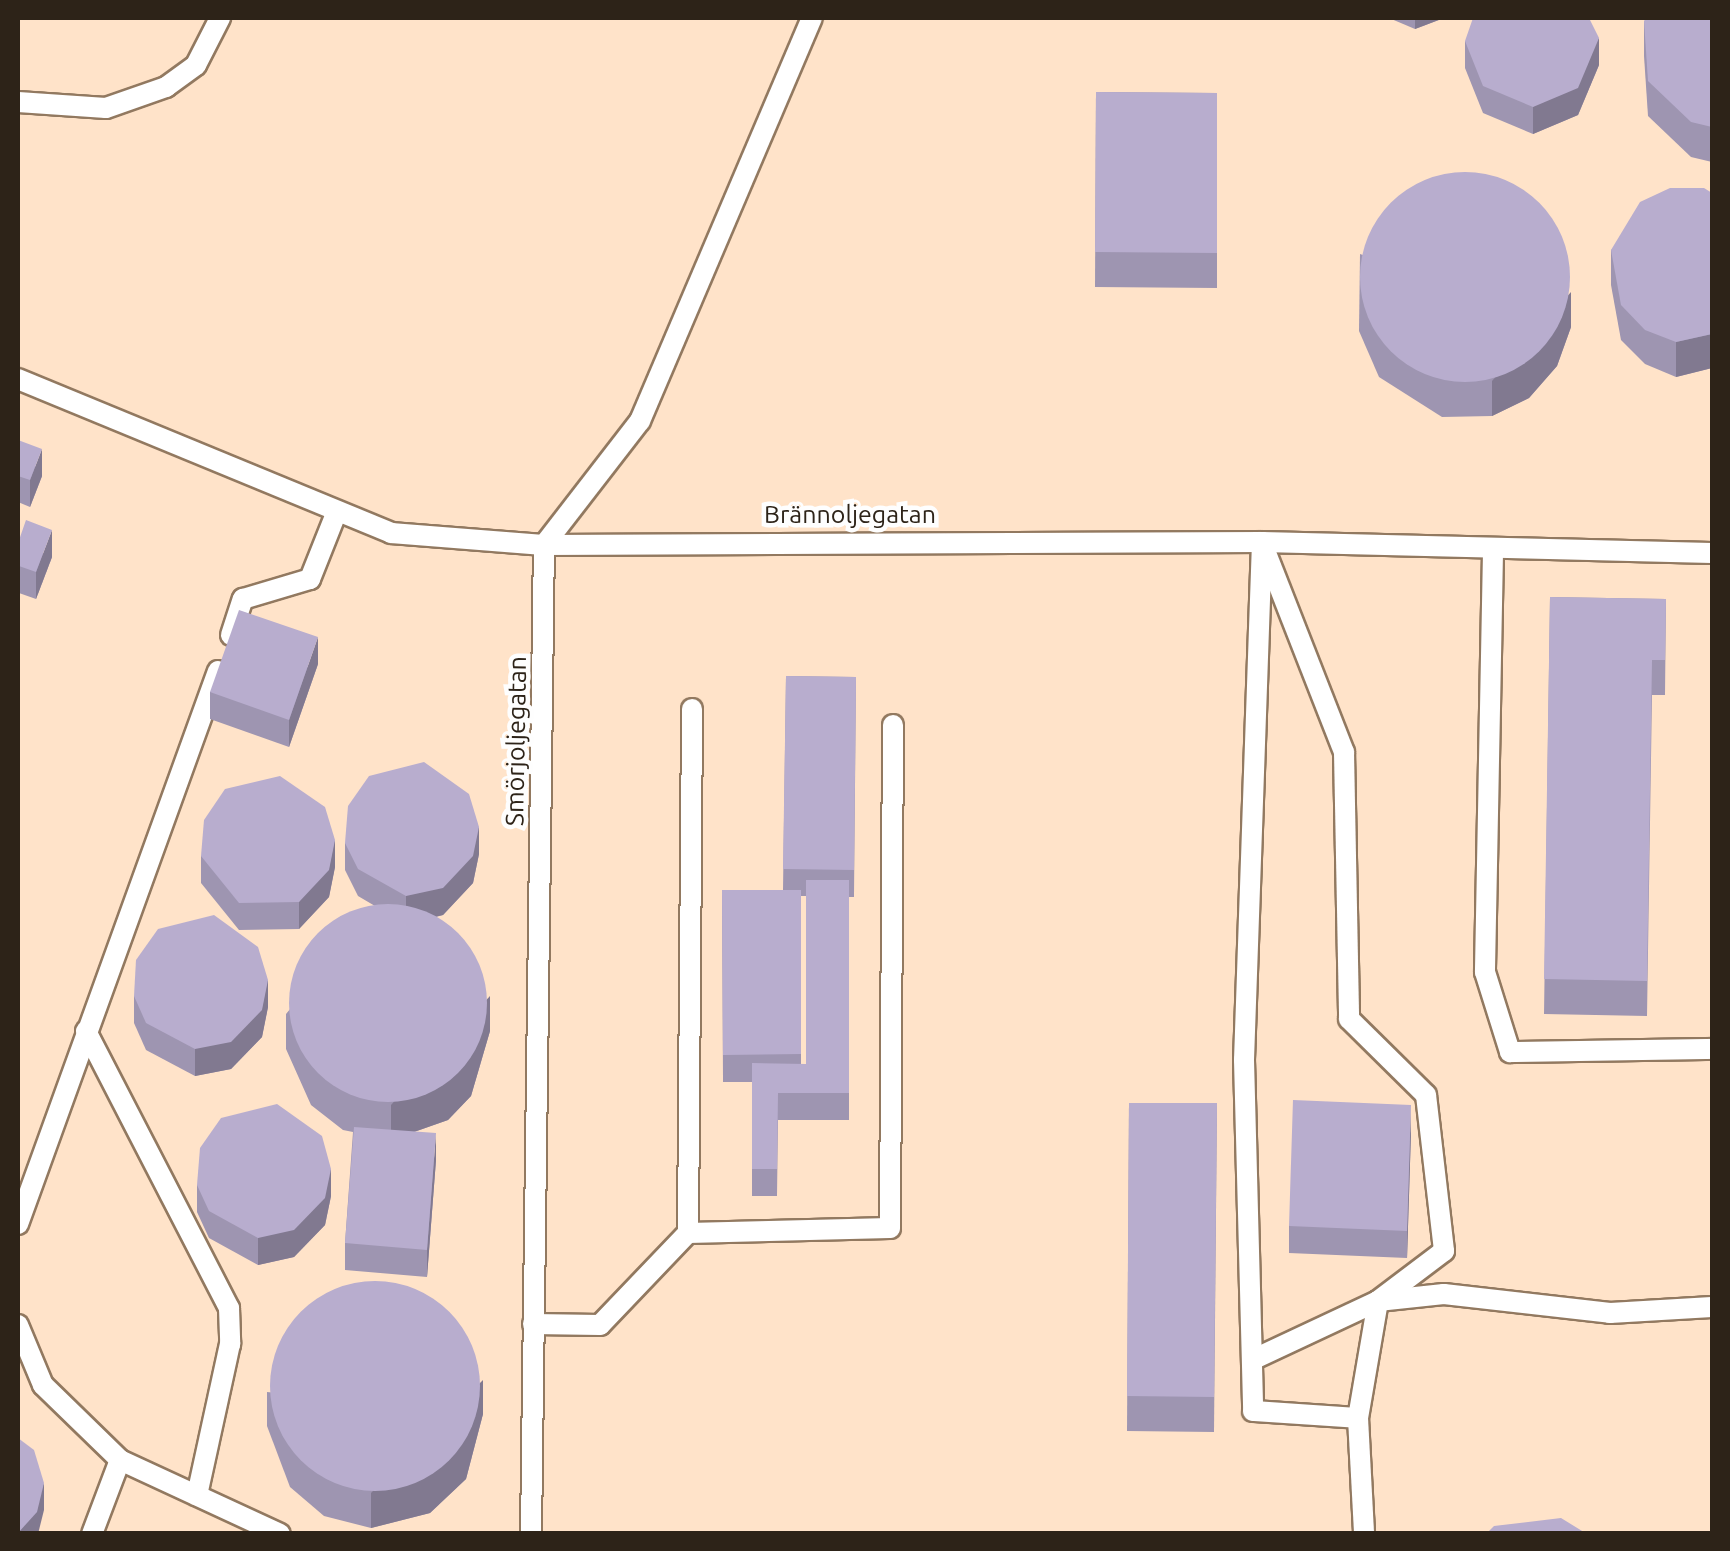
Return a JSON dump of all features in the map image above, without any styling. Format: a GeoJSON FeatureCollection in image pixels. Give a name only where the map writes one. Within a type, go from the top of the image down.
{"type":"FeatureCollection","features":[{"type":"Feature","properties":{"kind":"lane"},"geometry":{"type":"LineString","coordinates":[[18,102],[106,108],[166,87],[196,65],[220,18]]}},
{"type":"Feature","properties":{"kind":"lane"},"geometry":{"type":"LineString","coordinates":[[544,545],[640,421],[812,18]]}},
{"type":"Feature","properties":{"kind":"lane","name":"Brännoljegatan"},"geometry":{"type":"LineString","coordinates":[[18,379],[391,533],[544,545],[1262,542],[1493,552],[1712,553]]}},
{"type":"Feature","properties":{"kind":"lane"},"geometry":{"type":"LineString","coordinates":[[18,1224],[243,599],[310,579],[337,511]]}},
{"type":"Feature","properties":{"kind":"lane"},"geometry":{"type":"LineString","coordinates":[[1252,1360],[1378,1301],[1444,1251],[1426,1095],[1348,1019],[1344,752],[1262,542]]}},
{"type":"Feature","properties":{"kind":"lane"},"geometry":{"type":"LineString","coordinates":[[1262,542],[1244,1060],[1253,1411],[1358,1418]]}},
{"type":"Feature","properties":{"kind":"lane","name":"Smörjoljegatan"},"geometry":{"type":"LineString","coordinates":[[530,1534],[544,545]]}},
{"type":"Feature","properties":{"kind":"lane"},"geometry":{"type":"LineString","coordinates":[[1493,552],[1485,972],[1510,1052],[1712,1049]]}},
{"type":"Feature","properties":{"kind":"lane"},"geometry":{"type":"LineString","coordinates":[[533,1324],[600,1326],[688,1233],[692,709]]}},
{"type":"Feature","properties":{"kind":"lane"},"geometry":{"type":"LineString","coordinates":[[688,1233],[890,1228],[893,725]]}},
{"type":"Feature","properties":{"kind":"lane"},"geometry":{"type":"LineString","coordinates":[[86,1031],[229,1308],[230,1344],[198,1495]]}},
{"type":"Feature","properties":{"kind":"lane"},"geometry":{"type":"LineString","coordinates":[[1378,1301],[1444,1294],[1610,1314],[1712,1307]]}},
{"type":"Feature","properties":{"kind":"lane"},"geometry":{"type":"LineString","coordinates":[[1364,1534],[1358,1418],[1378,1301]]}},
{"type":"Feature","properties":{"kind":"lane"},"geometry":{"type":"LineString","coordinates":[[18,1325],[43,1385],[120,1460],[280,1534]]}},
{"type":"Feature","properties":{"kind":"lane"},"geometry":{"type":"LineString","coordinates":[[92,1534],[120,1460]]}},
{"type":"Feature","properties":{"kind":"shaded area"},"geometry":{"type":"Polygon","coordinates":[[[18,18],[1712,18],[1712,1533],[18,1533],[18,18]]]}},
{"type":"Feature","properties":{"kind":"building"},"geometry":{"type":"Polygon","coordinates":[[[1473,18],[1589,18],[1599,38],[1578,88],[1533,107],[1483,86],[1465,41],[1473,18]]]}},
{"type":"Feature","properties":{"kind":"building"},"geometry":{"type":"Polygon","coordinates":[[[1646,18],[1712,18],[1712,127],[1691,122],[1648,81],[1646,18]]]}},
{"type":"Feature","properties":{"kind":"building"},"geometry":{"type":"Polygon","coordinates":[[[1096,92],[1217,93],[1217,253],[1095,252],[1096,92]]]}},
{"type":"Feature","properties":{"kind":"building"},"geometry":{"type":"Polygon","coordinates":[[[1465,172],[1505,180],[1539,203],[1562,237],[1570,277],[1562,317],[1539,351],[1505,374],[1465,382],[1425,374],[1391,351],[1368,317],[1360,277],[1368,237],[1391,203],[1425,180],[1465,172]]]}},
{"type":"Feature","properties":{"kind":"building"},"geometry":{"type":"Polygon","coordinates":[[[1670,188],[1704,188],[1712,193],[1712,334],[1676,342],[1645,330],[1621,305],[1611,250],[1640,202],[1670,188]]]}},
{"type":"Feature","properties":{"kind":"building"},"geometry":{"type":"Polygon","coordinates":[[[18,440],[42,449],[30,480],[18,476],[18,440]]]}},
{"type":"Feature","properties":{"kind":"building"},"geometry":{"type":"Polygon","coordinates":[[[26,520],[52,530],[36,572],[19,566],[18,571],[18,543],[26,520]]]}},
{"type":"Feature","properties":{"kind":"building"},"geometry":{"type":"Polygon","coordinates":[[[1550,597],[1666,599],[1665,660],[1652,660],[1647,981],[1544,979],[1550,597]]]}},
{"type":"Feature","properties":{"kind":"building"},"geometry":{"type":"Polygon","coordinates":[[[239,610],[318,637],[289,720],[210,692],[239,610]]]}},
{"type":"Feature","properties":{"kind":"building"},"geometry":{"type":"Polygon","coordinates":[[[786,676],[856,677],[854,870],[783,869],[786,676]]]}},
{"type":"Feature","properties":{"kind":"building"},"geometry":{"type":"Polygon","coordinates":[[[424,762],[469,794],[479,827],[473,856],[443,888],[406,896],[358,869],[345,843],[348,806],[369,776],[424,762]]]}},
{"type":"Feature","properties":{"kind":"building"},"geometry":{"type":"Polygon","coordinates":[[[280,776],[325,807],[335,840],[329,870],[299,902],[239,903],[201,856],[204,820],[225,789],[280,776]]]}},
{"type":"Feature","properties":{"kind":"building"},"geometry":{"type":"Polygon","coordinates":[[[806,880],[849,880],[849,1093],[778,1093],[777,1169],[752,1169],[752,1063],[806,1064],[806,880]]]}},
{"type":"Feature","properties":{"kind":"building"},"geometry":{"type":"Polygon","coordinates":[[[722,890],[801,890],[801,1054],[723,1055],[722,890]]]}},
{"type":"Feature","properties":{"kind":"building"},"geometry":{"type":"Polygon","coordinates":[[[388,904],[426,911],[458,933],[480,965],[487,1003],[480,1041],[458,1073],[426,1095],[388,1102],[350,1095],[318,1073],[296,1041],[289,1003],[296,965],[318,933],[350,911],[388,904]]]}},
{"type":"Feature","properties":{"kind":"building"},"geometry":{"type":"Polygon","coordinates":[[[214,915],[258,947],[268,980],[262,1010],[231,1042],[195,1049],[146,1023],[134,996],[136,960],[158,929],[214,915]]]}},
{"type":"Feature","properties":{"kind":"building"},"geometry":{"type":"Polygon","coordinates":[[[1293,1100],[1411,1105],[1407,1231],[1289,1226],[1293,1100]]]}},
{"type":"Feature","properties":{"kind":"building"},"geometry":{"type":"Polygon","coordinates":[[[1129,1103],[1217,1103],[1214,1397],[1127,1396],[1129,1103]]]}},
{"type":"Feature","properties":{"kind":"building"},"geometry":{"type":"Polygon","coordinates":[[[277,1104],[322,1136],[331,1169],[325,1198],[294,1230],[258,1238],[209,1211],[197,1185],[200,1148],[221,1118],[277,1104]]]}},
{"type":"Feature","properties":{"kind":"building"},"geometry":{"type":"Polygon","coordinates":[[[354,1127],[436,1133],[427,1250],[345,1243],[354,1127]]]}},
{"type":"Feature","properties":{"kind":"building"},"geometry":{"type":"Polygon","coordinates":[[[375,1281],[415,1289],[434,1298],[449,1312],[463,1327],[472,1346],[480,1386],[472,1426],[463,1445],[449,1460],[434,1474],[415,1483],[375,1491],[335,1483],[316,1474],[301,1460],[287,1445],[278,1426],[270,1386],[278,1346],[287,1327],[301,1312],[316,1298],[335,1289],[375,1281]]]}},
{"type":"Feature","properties":{"kind":"building"},"geometry":{"type":"Polygon","coordinates":[[[18,1438],[34,1450],[44,1483],[37,1512],[18,1533],[18,1438]]]}},
{"type":"Feature","properties":{"kind":"building"},"geometry":{"type":"Polygon","coordinates":[[[1561,1518],[1587,1534],[1486,1534],[1494,1526],[1561,1518]]]}}]}
